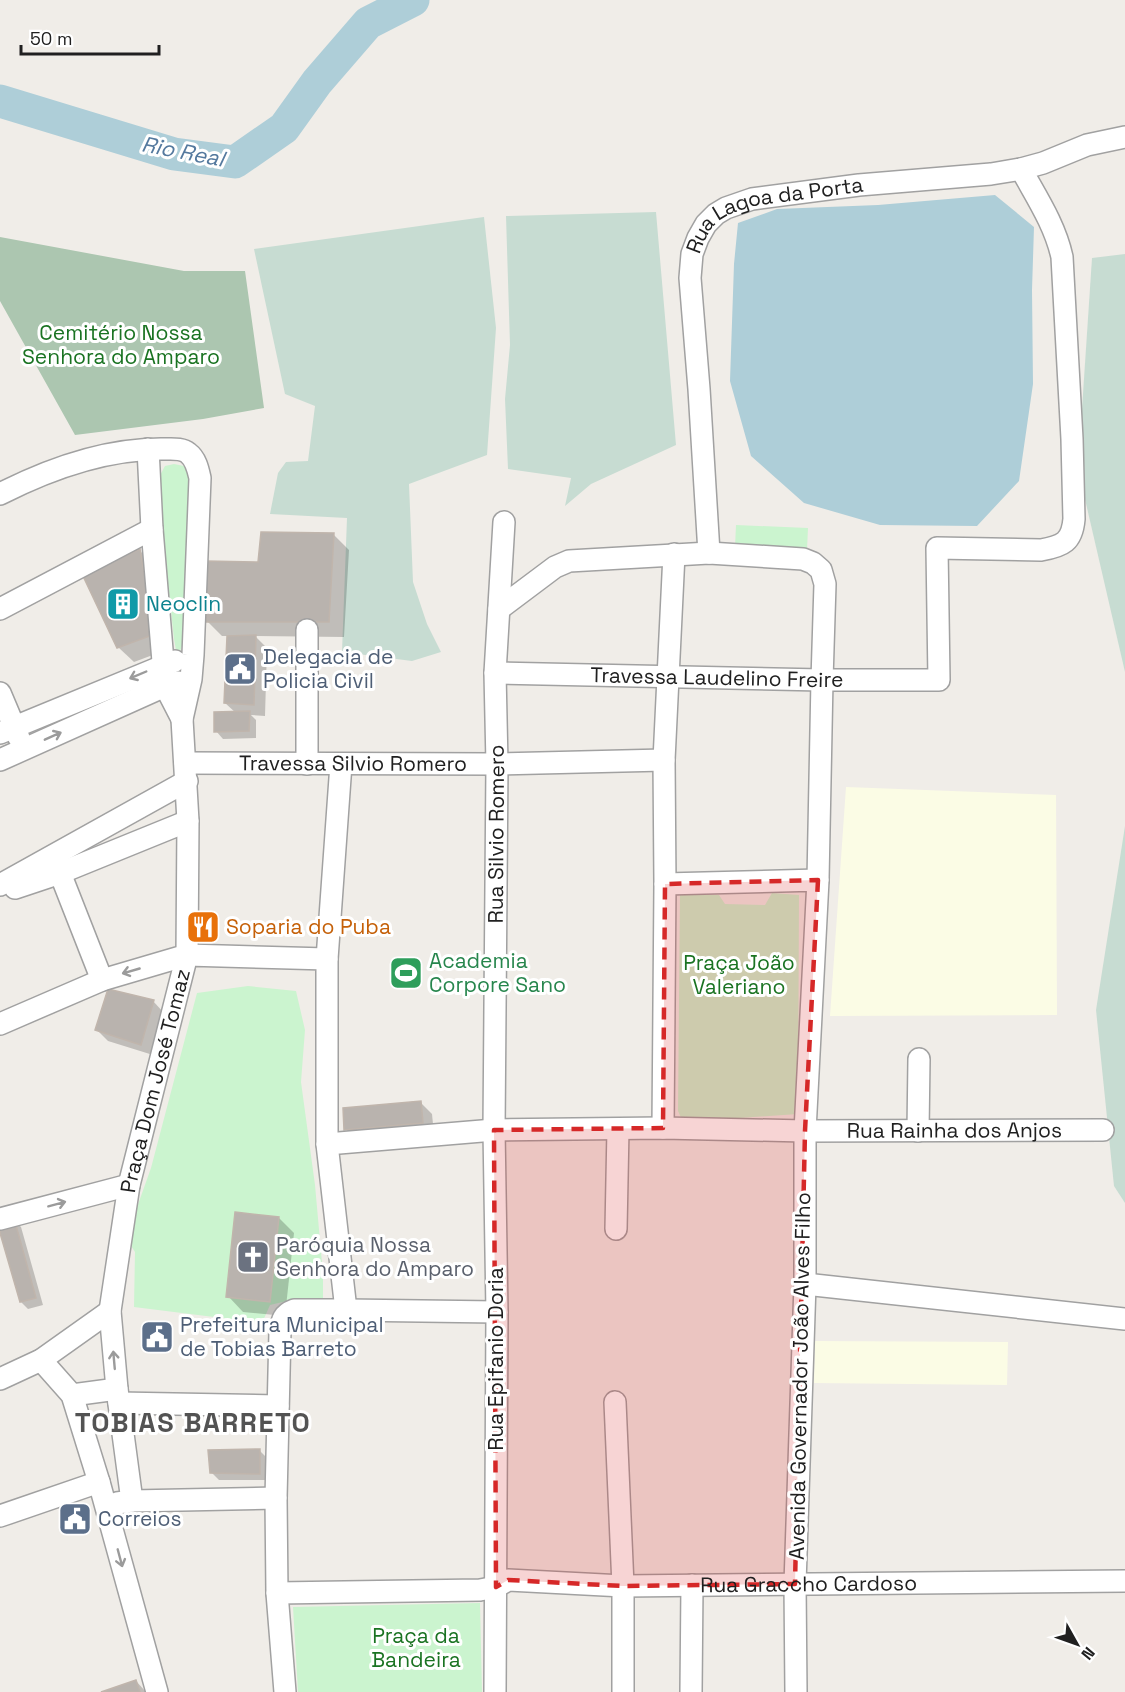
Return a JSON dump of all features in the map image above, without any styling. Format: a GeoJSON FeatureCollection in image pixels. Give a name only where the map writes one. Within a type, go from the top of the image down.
{"type":"FeatureCollection","features":[{"type":"Feature","properties":{"kind":"street","name":"Rua Lagoa da Porta"},"geometry":{"type":"LineString","coordinates":[[709,553],[690,278],[692,254],[698,237],[716,214],[752,199],[859,185],[991,174],[1021,169],[1043,163],[1087,145],[1125,137]]}},
{"type":"Feature","properties":{"kind":"street","name":"Travessa Laudelino Freire"},"geometry":{"type":"LineString","coordinates":[[495,673],[822,680],[939,680],[937,548],[1041,550],[1065,542],[1073,531],[1072,439],[1062,257],[1058,237],[1021,169]]}},
{"type":"Feature","properties":{"kind":"street"},"geometry":{"type":"LineString","coordinates":[[148,449],[165,686],[182,719]]}},
{"type":"Feature","properties":{"kind":"street"},"geometry":{"type":"LineString","coordinates":[[0,494],[34,478],[78,462],[148,449],[180,450],[188,453],[195,462],[200,478],[193,655],[182,719],[188,821],[187,955],[102,980],[0,1024]]}},
{"type":"Feature","properties":{"kind":"street","name":"Rua Silvio Romero"},"geometry":{"type":"LineString","coordinates":[[494,1130],[497,764],[495,673],[504,522]]}},
{"type":"Feature","properties":{"kind":"street"},"geometry":{"type":"LineString","coordinates":[[0,609],[152,529]]}},
{"type":"Feature","properties":{"kind":"street"},"geometry":{"type":"LineString","coordinates":[[327,1144],[494,1130],[663,1128],[805,1131],[818,880],[823,572],[803,559],[709,553],[569,561],[499,609]]}},
{"type":"Feature","properties":{"kind":"street"},"geometry":{"type":"LineString","coordinates":[[663,1128],[664,760],[675,554]]}},
{"type":"Feature","properties":{"kind":"street"},"geometry":{"type":"LineString","coordinates":[[307,630],[307,764]]}},
{"type":"Feature","properties":{"kind":"street"},"geometry":{"type":"LineString","coordinates":[[8,730],[164,664],[193,655]]}},
{"type":"Feature","properties":{"kind":"street"},"geometry":{"type":"LineString","coordinates":[[0,759],[165,686],[190,679]]}},
{"type":"Feature","properties":{"kind":"street"},"geometry":{"type":"LineString","coordinates":[[0,693],[8,730],[23,750]]}},
{"type":"Feature","properties":{"kind":"street","name":"Travessa Silvio Romero"},"geometry":{"type":"LineString","coordinates":[[186,772],[307,764],[497,764],[664,760]]}},
{"type":"Feature","properties":{"kind":"street"},"geometry":{"type":"LineString","coordinates":[[341,764],[327,960],[327,1144],[346,1310]]}},
{"type":"Feature","properties":{"kind":"street"},"geometry":{"type":"LineString","coordinates":[[0,885],[186,772]]}},
{"type":"Feature","properties":{"kind":"street"},"geometry":{"type":"LineString","coordinates":[[0,893],[60,873],[188,821]]}},
{"type":"Feature","properties":{"kind":"street"},"geometry":{"type":"LineString","coordinates":[[60,873],[102,980]]}},
{"type":"Feature","properties":{"kind":"street"},"geometry":{"type":"LineString","coordinates":[[665,884],[818,880]]}},
{"type":"Feature","properties":{"kind":"street","name":"Praça Dom José Tomaz"},"geometry":{"type":"LineString","coordinates":[[132,1501],[118,1396],[110,1311],[129,1185],[187,955],[327,960]]}},
{"type":"Feature","properties":{"kind":"street"},"geometry":{"type":"LineString","coordinates":[[918,1059],[918,1131]]}},
{"type":"Feature","properties":{"kind":"street"},"geometry":{"type":"LineString","coordinates":[[616,1229],[618,1129]]}},
{"type":"Feature","properties":{"kind":"street","name":"Rua Epifanio Doria"},"geometry":{"type":"LineString","coordinates":[[494,1130],[497,1312],[496,1587]]}},
{"type":"Feature","properties":{"kind":"street","name":"Rua Rainha dos Anjos"},"geometry":{"type":"LineString","coordinates":[[805,1131],[1104,1130]]}},
{"type":"Feature","properties":{"kind":"street","name":"Avenida Governador João Alves Filho"},"geometry":{"type":"LineString","coordinates":[[796,1692],[795,1584],[805,1284],[805,1131]]}},
{"type":"Feature","properties":{"kind":"street"},"geometry":{"type":"LineString","coordinates":[[0,1219],[129,1185]]}},
{"type":"Feature","properties":{"kind":"street"},"geometry":{"type":"LineString","coordinates":[[805,1284],[1125,1319]]}},
{"type":"Feature","properties":{"kind":"street"},"geometry":{"type":"LineString","coordinates":[[285,1692],[277,1593],[276,1498],[282,1319],[286,1312],[294,1310],[497,1312]]}},
{"type":"Feature","properties":{"kind":"street"},"geometry":{"type":"LineString","coordinates":[[0,1378],[41,1360],[110,1311]]}},
{"type":"Feature","properties":{"kind":"street"},"geometry":{"type":"LineString","coordinates":[[41,1360],[72,1395],[99,1482],[157,1692]]}},
{"type":"Feature","properties":{"kind":"street"},"geometry":{"type":"LineString","coordinates":[[72,1395],[278,1406]]}},
{"type":"Feature","properties":{"kind":"street"},"geometry":{"type":"LineString","coordinates":[[615,1402],[623,1586],[623,1692]]}},
{"type":"Feature","properties":{"kind":"street"},"geometry":{"type":"LineString","coordinates":[[0,1516],[99,1482]]}},
{"type":"Feature","properties":{"kind":"street"},"geometry":{"type":"LineString","coordinates":[[105,1505],[132,1501],[276,1498]]}},
{"type":"Feature","properties":{"kind":"street","name":"Rua Graccho Cardoso"},"geometry":{"type":"LineString","coordinates":[[496,1587],[508,1580],[623,1586],[1125,1581]]}},
{"type":"Feature","properties":{"kind":"street"},"geometry":{"type":"LineString","coordinates":[[691,1692],[692,1585]]}},
{"type":"Feature","properties":{"kind":"street"},"geometry":{"type":"LineString","coordinates":[[277,1593],[480,1590],[496,1587],[495,1692]]}},
{"type":"Feature","properties":{"kind":"highlighted area"},"geometry":{"type":"Polygon","coordinates":[[[818,880],[805,1131],[795,1584],[623,1586],[508,1580],[496,1587],[494,1130],[663,1128],[665,884],[818,880]]]}},
{"type":"Feature","properties":{"kind":"shaded area"},"geometry":{"type":"Polygon","coordinates":[[[656,212],[676,445],[591,484],[565,506],[571,478],[508,469],[505,399],[510,345],[506,216],[656,212]]]}},
{"type":"Feature","properties":{"kind":"shaded area"},"geometry":{"type":"Polygon","coordinates":[[[484,217],[496,328],[487,455],[409,484],[413,582],[427,624],[441,652],[412,661],[342,652],[347,518],[270,514],[278,473],[286,462],[308,461],[315,406],[285,394],[254,249],[484,217]]]}},
{"type":"Feature","properties":{"kind":"shaded area"},"geometry":{"type":"Polygon","coordinates":[[[1125,254],[1125,672],[1078,469],[1092,258],[1125,254]]]}},
{"type":"Feature","properties":{"kind":"shaded area"},"geometry":{"type":"Polygon","coordinates":[[[846,787],[1056,795],[1057,1015],[830,1016],[846,787]]]}},
{"type":"Feature","properties":{"kind":"shaded area"},"geometry":{"type":"Polygon","coordinates":[[[1125,826],[1125,1203],[1114,1186],[1096,1010],[1125,826]]]}},
{"type":"Feature","properties":{"kind":"shaded area"},"geometry":{"type":"Polygon","coordinates":[[[815,1341],[1008,1342],[1007,1385],[814,1383],[815,1341]]]}},
{"type":"Feature","properties":{"kind":"green space","name":"Cemitério Nossa Senhora do Amparo"},"geometry":{"type":"Polygon","coordinates":[[[0,237],[184,271],[245,271],[264,408],[203,419],[75,435],[0,301],[0,237]]]}},
{"type":"Feature","properties":{"kind":"green space"},"geometry":{"type":"Polygon","coordinates":[[[174,464],[184,466],[191,476],[180,651],[176,650],[174,639],[157,481],[165,466],[174,464]]]}},
{"type":"Feature","properties":{"kind":"green space"},"geometry":{"type":"Polygon","coordinates":[[[736,525],[808,528],[807,550],[735,547],[736,525]]]}},
{"type":"Feature","properties":{"kind":"green space","name":"Praça João Valeriano"},"geometry":{"type":"Polygon","coordinates":[[[772,893],[799,895],[798,1114],[683,1122],[678,1111],[680,894],[719,895],[725,904],[765,905],[772,893]]]}},
{"type":"Feature","properties":{"kind":"green space"},"geometry":{"type":"Polygon","coordinates":[[[248,986],[296,991],[305,1030],[301,1082],[315,1185],[323,1299],[291,1300],[270,1305],[262,1323],[134,1307],[135,1252],[126,1238],[151,1168],[197,993],[248,986]]]}},
{"type":"Feature","properties":{"kind":"green space","name":"Praça da Bandeira"},"geometry":{"type":"Polygon","coordinates":[[[480,1603],[482,1692],[298,1692],[293,1607],[480,1603]]]}},
{"type":"Feature","properties":{"kind":"water"},"geometry":{"type":"Polygon","coordinates":[[[995,195],[1034,227],[1033,384],[1019,481],[977,526],[880,525],[804,503],[751,456],[730,381],[734,264],[738,223],[777,209],[878,205],[995,195]]]}},
{"type":"Feature","properties":{"kind":"building"},"geometry":{"type":"Polygon","coordinates":[[[261,532],[334,533],[329,622],[206,622],[206,561],[258,562],[261,532]]]}},
{"type":"Feature","properties":{"kind":"building","name":"Neoclin"},"geometry":{"type":"Polygon","coordinates":[[[140,549],[155,634],[117,648],[82,574],[140,549]]]}},
{"type":"Feature","properties":{"kind":"building","name":"Delegacia de Policia Civil"},"geometry":{"type":"Polygon","coordinates":[[[256,635],[254,705],[224,703],[227,636],[256,635]]]}},
{"type":"Feature","properties":{"kind":"building"},"geometry":{"type":"Polygon","coordinates":[[[250,711],[249,731],[214,732],[214,712],[250,711]]]}},
{"type":"Feature","properties":{"kind":"building"},"geometry":{"type":"Polygon","coordinates":[[[108,989],[154,1000],[141,1045],[95,1030],[108,989]]]}},
{"type":"Feature","properties":{"kind":"building"},"geometry":{"type":"Polygon","coordinates":[[[421,1101],[423,1123],[344,1130],[343,1108],[421,1101]]]}},
{"type":"Feature","properties":{"kind":"building","name":"Paróquia Nossa Senhora do Amparo"},"geometry":{"type":"Polygon","coordinates":[[[235,1212],[279,1217],[270,1302],[226,1297],[235,1212]]]}},
{"type":"Feature","properties":{"kind":"building"},"geometry":{"type":"Polygon","coordinates":[[[14,1218],[36,1298],[20,1302],[0,1233],[0,1222],[14,1218]]]}},
{"type":"Feature","properties":{"kind":"building"},"geometry":{"type":"Polygon","coordinates":[[[260,1449],[260,1474],[210,1473],[208,1450],[260,1449]]]}},
{"type":"Feature","properties":{"kind":"building"},"geometry":{"type":"Polygon","coordinates":[[[136,1680],[140,1692],[101,1692],[136,1680]]]}},
{"type":"Feature","properties":{"kind":"waterway","name":"Rio Real"},"geometry":{"type":"LineString","coordinates":[[0,101],[174,154],[235,162],[284,128],[317,82],[368,23],[413,0]]}},
{"type":"Feature","properties":{"kind":"place","name":"Neoclin"},"geometry":{"type":"Point","coordinates":[123,604]}},
{"type":"Feature","properties":{"kind":"place","name":"Delegacia de Policia Civil"},"geometry":{"type":"Point","coordinates":[240,669]}},
{"type":"Feature","properties":{"kind":"place","name":"Soparia do Puba"},"geometry":{"type":"Point","coordinates":[203,927]}},
{"type":"Feature","properties":{"kind":"place","name":"Academia Corpore Sano"},"geometry":{"type":"Point","coordinates":[406,973]}},
{"type":"Feature","properties":{"kind":"place","name":"Paróquia Nossa Senhora do Amparo"},"geometry":{"type":"Point","coordinates":[253,1257]}},
{"type":"Feature","properties":{"kind":"place","name":"Prefeitura Municipal de Tobias Barreto"},"geometry":{"type":"Point","coordinates":[157,1337]}},
{"type":"Feature","properties":{"kind":"place","name":"Correios"},"geometry":{"type":"Point","coordinates":[75,1519]}},
{"type":"Feature","properties":{"kind":"district","name":"TOBIAS BARRETO"},"geometry":{"type":"Point","coordinates":[193,1423]}}]}
